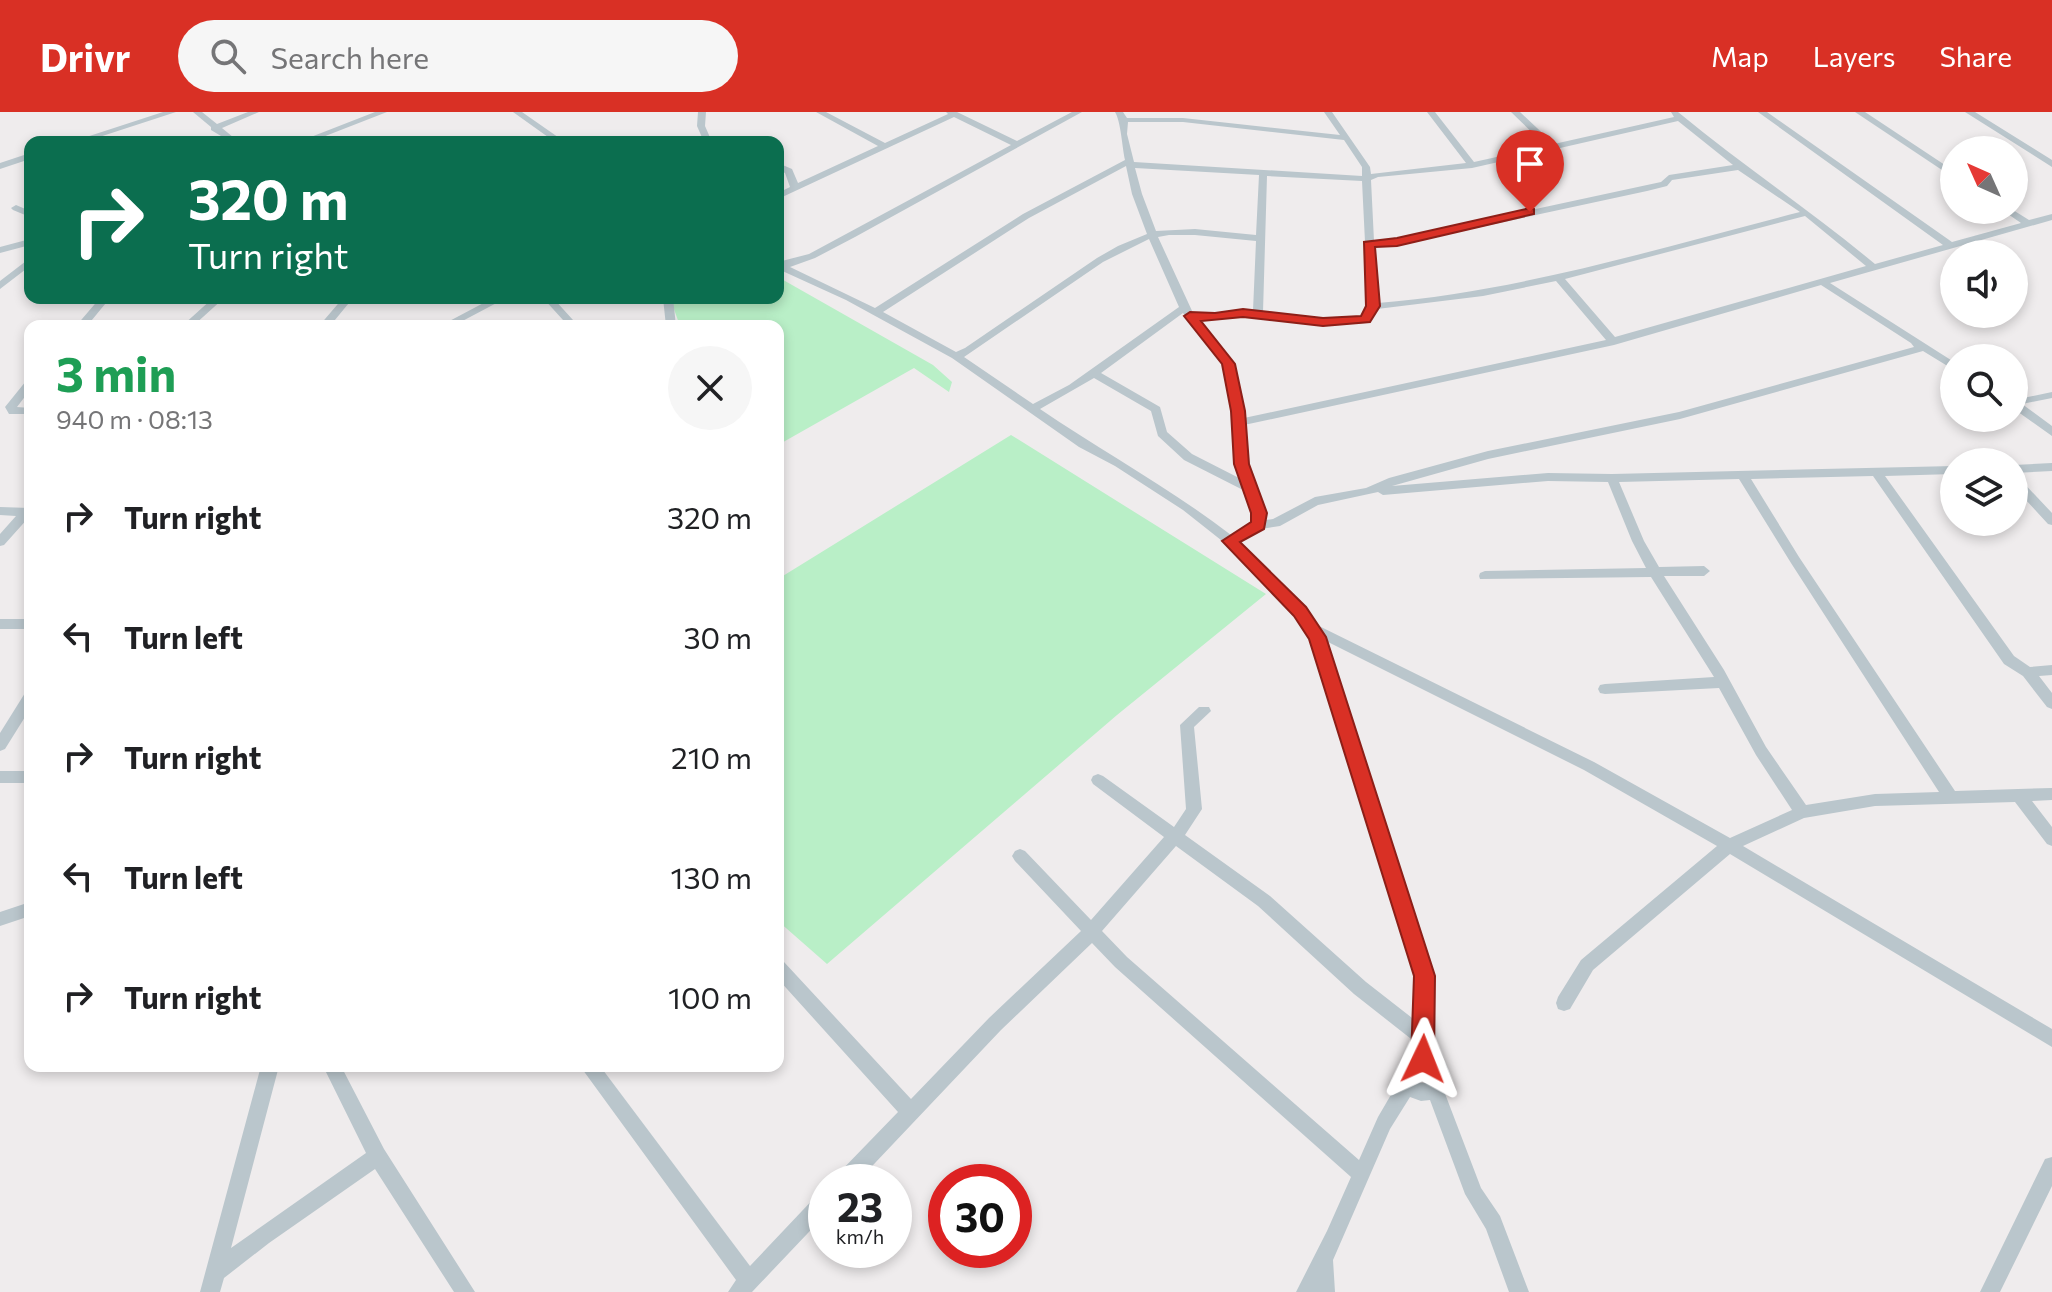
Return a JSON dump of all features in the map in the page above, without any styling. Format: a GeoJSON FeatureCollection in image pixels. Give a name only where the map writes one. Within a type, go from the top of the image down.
{"type":"FeatureCollection","features":[{"type":"Feature","properties":{"kind":"street"},"geometry":{"type":"LineString","coordinates":[[94,136],[172,112]]}},
{"type":"Feature","properties":{"kind":"street"},"geometry":{"type":"LineString","coordinates":[[197,112],[226,136]]}},
{"type":"Feature","properties":{"kind":"street"},"geometry":{"type":"LineString","coordinates":[[214,128],[255,112]]}},
{"type":"Feature","properties":{"kind":"street"},"geometry":{"type":"LineString","coordinates":[[357,112],[366,119]]}},
{"type":"Feature","properties":{"kind":"street"},"geometry":{"type":"LineString","coordinates":[[319,136],[383,112]]}},
{"type":"Feature","properties":{"kind":"street"},"geometry":{"type":"LineString","coordinates":[[517,112],[552,136]]}},
{"type":"Feature","properties":{"kind":"street"},"geometry":{"type":"LineString","coordinates":[[702,112],[701,126],[705,136]]}},
{"type":"Feature","properties":{"kind":"street"},"geometry":{"type":"LineString","coordinates":[[820,112],[845,123],[875,144],[884,146]]}},
{"type":"Feature","properties":{"kind":"street"},"geometry":{"type":"LineString","coordinates":[[784,265],[812,256],[1078,112]]}},
{"type":"Feature","properties":{"kind":"street"},"geometry":{"type":"LineString","coordinates":[[1033,408],[1094,373],[1127,345],[1187,312],[1215,317],[1243,313],[1323,322],[1366,320],[1373,306],[1366,167],[1328,112]]}},
{"type":"Feature","properties":{"kind":"street"},"geometry":{"type":"LineString","coordinates":[[1431,112],[1472,165]]}},
{"type":"Feature","properties":{"kind":"street"},"geometry":{"type":"LineString","coordinates":[[1515,112],[1554,148]]}},
{"type":"Feature","properties":{"kind":"street"},"geometry":{"type":"LineString","coordinates":[[1762,112],[1943,240]]}},
{"type":"Feature","properties":{"kind":"street"},"geometry":{"type":"LineString","coordinates":[[1859,112],[1940,166]]}},
{"type":"Feature","properties":{"kind":"street"},"geometry":{"type":"LineString","coordinates":[[1969,112],[2052,164]]}},
{"type":"Feature","properties":{"kind":"street"},"geometry":{"type":"LineString","coordinates":[[784,193],[951,114],[1018,145]]}},
{"type":"Feature","properties":{"kind":"street"},"geometry":{"type":"LineString","coordinates":[[875,312],[1026,216],[1131,163],[1367,179],[1427,168],[1472,165],[1522,151],[1554,148],[1677,114],[1740,167],[1807,213],[1873,267]]}},
{"type":"Feature","properties":{"kind":"street"},"geometry":{"type":"LineString","coordinates":[[1258,525],[1259,513],[1241,464],[1239,423],[1228,364],[1187,312],[1152,234],[1137,194],[1121,116],[1347,138]]}},
{"type":"Feature","properties":{"kind":"street"},"geometry":{"type":"LineString","coordinates":[[327,133],[331,136]]}},
{"type":"Feature","properties":{"kind":"street"},"geometry":{"type":"LineString","coordinates":[[0,166],[24,158]]}},
{"type":"Feature","properties":{"kind":"street"},"geometry":{"type":"LineString","coordinates":[[1368,244],[1397,242],[1664,184],[1669,178],[1740,167]]}},
{"type":"Feature","properties":{"kind":"street"},"geometry":{"type":"LineString","coordinates":[[784,169],[789,171],[795,188]]}},
{"type":"Feature","properties":{"kind":"street"},"geometry":{"type":"LineString","coordinates":[[1258,316],[1263,174]]}},
{"type":"Feature","properties":{"kind":"street"},"geometry":{"type":"LineString","coordinates":[[16,208],[24,211]]}},
{"type":"Feature","properties":{"kind":"street"},"geometry":{"type":"LineString","coordinates":[[1373,306],[1459,298],[1558,277],[1807,213]]}},
{"type":"Feature","properties":{"kind":"street"},"geometry":{"type":"LineString","coordinates":[[2028,223],[2052,217]]}},
{"type":"Feature","properties":{"kind":"street"},"geometry":{"type":"LineString","coordinates":[[1971,240],[2024,224]]}},
{"type":"Feature","properties":{"kind":"street"},"geometry":{"type":"LineString","coordinates":[[956,356],[973,349],[999,328],[1127,244],[1152,234],[1200,233],[1260,238]]}},
{"type":"Feature","properties":{"kind":"street"},"geometry":{"type":"LineString","coordinates":[[0,250],[24,244]]}},
{"type":"Feature","properties":{"kind":"street"},"geometry":{"type":"LineString","coordinates":[[1239,423],[1614,342],[1940,249]]}},
{"type":"Feature","properties":{"kind":"street"},"geometry":{"type":"LineString","coordinates":[[0,286],[24,266]]}},
{"type":"Feature","properties":{"kind":"street"},"geometry":{"type":"LineString","coordinates":[[784,268],[956,356],[1083,444],[1187,507],[1230,541],[1313,629],[1589,766],[1729,845],[2052,1039]]}},
{"type":"Feature","properties":{"kind":"street"},"geometry":{"type":"LineString","coordinates":[[1558,277],[1614,342]]}},
{"type":"Feature","properties":{"kind":"street"},"geometry":{"type":"LineString","coordinates":[[1822,282],[1940,358]]}},
{"type":"Feature","properties":{"kind":"street"},"geometry":{"type":"LineString","coordinates":[[86,320],[100,304]]}},
{"type":"Feature","properties":{"kind":"street"},"geometry":{"type":"LineString","coordinates":[[194,320],[212,304]]}},
{"type":"Feature","properties":{"kind":"street"},"geometry":{"type":"LineString","coordinates":[[329,320],[343,304]]}},
{"type":"Feature","properties":{"kind":"street"},"geometry":{"type":"LineString","coordinates":[[457,320],[489,304]]}},
{"type":"Feature","properties":{"kind":"street"},"geometry":{"type":"LineString","coordinates":[[553,304],[568,320]]}},
{"type":"Feature","properties":{"kind":"street"},"geometry":{"type":"LineString","coordinates":[[1368,492],[1393,481],[1488,455],[1680,415],[1785,388],[1913,352],[1920,345]]}},
{"type":"Feature","properties":{"kind":"street"},"geometry":{"type":"LineString","coordinates":[[1094,373],[1156,409],[1162,433],[1188,457],[1251,489]]}},
{"type":"Feature","properties":{"kind":"street"},"geometry":{"type":"LineString","coordinates":[[24,391],[11,407],[13,412],[24,411]]}},
{"type":"Feature","properties":{"kind":"street"},"geometry":{"type":"LineString","coordinates":[[2028,400],[2052,395]]}},
{"type":"Feature","properties":{"kind":"street"},"geometry":{"type":"LineString","coordinates":[[2028,413],[2052,432]]}},
{"type":"Feature","properties":{"kind":"street"},"geometry":{"type":"LineString","coordinates":[[2028,468],[2052,467]]}},
{"type":"Feature","properties":{"kind":"street"},"geometry":{"type":"LineString","coordinates":[[1230,541],[1258,525],[1276,523],[1315,501],[1368,492],[1548,477],[1940,470]]}},
{"type":"Feature","properties":{"kind":"street"},"geometry":{"type":"LineString","coordinates":[[1876,472],[2009,660],[2028,672],[2052,703]]}},
{"type":"Feature","properties":{"kind":"street"},"geometry":{"type":"LineString","coordinates":[[1742,474],[1952,799]]}},
{"type":"Feature","properties":{"kind":"street"},"geometry":{"type":"LineString","coordinates":[[1612,478],[1638,541],[1655,572],[1723,682],[1761,751],[1802,812]]}},
{"type":"Feature","properties":{"kind":"street"},"geometry":{"type":"LineString","coordinates":[[2028,495],[2052,521]]}},
{"type":"Feature","properties":{"kind":"street"},"geometry":{"type":"LineString","coordinates":[[0,511],[24,512]]}},
{"type":"Feature","properties":{"kind":"street"},"geometry":{"type":"LineString","coordinates":[[0,542],[24,517]]}},
{"type":"Feature","properties":{"kind":"street"},"geometry":{"type":"LineString","coordinates":[[1485,576],[1704,571]]}},
{"type":"Feature","properties":{"kind":"street"},"geometry":{"type":"LineString","coordinates":[[0,624],[24,624]]}},
{"type":"Feature","properties":{"kind":"street"},"geometry":{"type":"LineString","coordinates":[[1313,629],[1331,676],[1421,962],[1426,987],[1423,1059]]}},
{"type":"Feature","properties":{"kind":"street"},"geometry":{"type":"LineString","coordinates":[[2028,672],[2052,670]]}},
{"type":"Feature","properties":{"kind":"street"},"geometry":{"type":"LineString","coordinates":[[1605,689],[1723,682]]}},
{"type":"Feature","properties":{"kind":"street"},"geometry":{"type":"LineString","coordinates":[[0,745],[24,707]]}},
{"type":"Feature","properties":{"kind":"street"},"geometry":{"type":"LineString","coordinates":[[861,1164],[995,1024],[1075,950],[1177,835],[1194,809],[1187,725],[1204,711]]}},
{"type":"Feature","properties":{"kind":"street"},"geometry":{"type":"LineString","coordinates":[[0,777],[24,777]]}},
{"type":"Feature","properties":{"kind":"street"},"geometry":{"type":"LineString","coordinates":[[1098,780],[1264,901],[1360,988],[1424,1038]]}},
{"type":"Feature","properties":{"kind":"street"},"geometry":{"type":"LineString","coordinates":[[2018,794],[2052,839]]}},
{"type":"Feature","properties":{"kind":"street"},"geometry":{"type":"LineString","coordinates":[[1564,1003],[1587,965],[1729,845],[1802,812],[1875,800],[2052,794]]}},
{"type":"Feature","properties":{"kind":"street"},"geometry":{"type":"LineString","coordinates":[[1020,856],[1121,962],[1362,1175]]}},
{"type":"Feature","properties":{"kind":"street"},"geometry":{"type":"LineString","coordinates":[[0,919],[24,911]]}},
{"type":"Feature","properties":{"kind":"street"},"geometry":{"type":"LineString","coordinates":[[784,974],[910,1112]]}},
{"type":"Feature","properties":{"kind":"street"},"geometry":{"type":"LineString","coordinates":[[1306,1292],[1384,1123],[1409,1082],[1408,1065],[1423,1059],[1434,1064],[1441,1075],[1435,1090],[1474,1194],[1493,1223],[1519,1292]]}},
{"type":"Feature","properties":{"kind":"street"},"geometry":{"type":"LineString","coordinates":[[211,1286],[268,1072]]}},
{"type":"Feature","properties":{"kind":"street"},"geometry":{"type":"LineString","coordinates":[[335,1072],[377,1156],[465,1292]]}},
{"type":"Feature","properties":{"kind":"street"},"geometry":{"type":"LineString","coordinates":[[593,1072],[744,1287],[808,1219]]}},
{"type":"Feature","properties":{"kind":"street"},"geometry":{"type":"LineString","coordinates":[[1409,1082],[1424,1092],[1435,1090]]}},
{"type":"Feature","properties":{"kind":"street"},"geometry":{"type":"LineString","coordinates":[[211,1286],[262,1236],[377,1156]]}},
{"type":"Feature","properties":{"kind":"street"},"geometry":{"type":"LineString","coordinates":[[1990,1292],[2052,1166]]}},
{"type":"Feature","properties":{"kind":"street"},"geometry":{"type":"LineString","coordinates":[[1323,1259],[1325,1292]]}},
{"type":"Feature","properties":{"kind":"green space"},"geometry":{"type":"Polygon","coordinates":[[[784,280],[933,365],[952,382],[949,392],[914,368],[784,442],[784,320],[678,320],[672,304],[784,304],[784,280]]]}},
{"type":"Feature","properties":{"kind":"green space"},"geometry":{"type":"Polygon","coordinates":[[[1011,435],[1266,594],[1117,715],[827,964],[784,926],[784,575],[1011,435]]]}},
{"type":"Feature","properties":{"kind":"route"},"geometry":{"type":"LineString","coordinates":[[1423,1059],[1425,976],[1318,637],[1300,612],[1230,541],[1258,525],[1259,513],[1241,464],[1238,411],[1228,364],[1190,316],[1215,317],[1243,313],[1323,322],[1366,320],[1373,306],[1368,244],[1397,242],[1530,212]]}}]}
